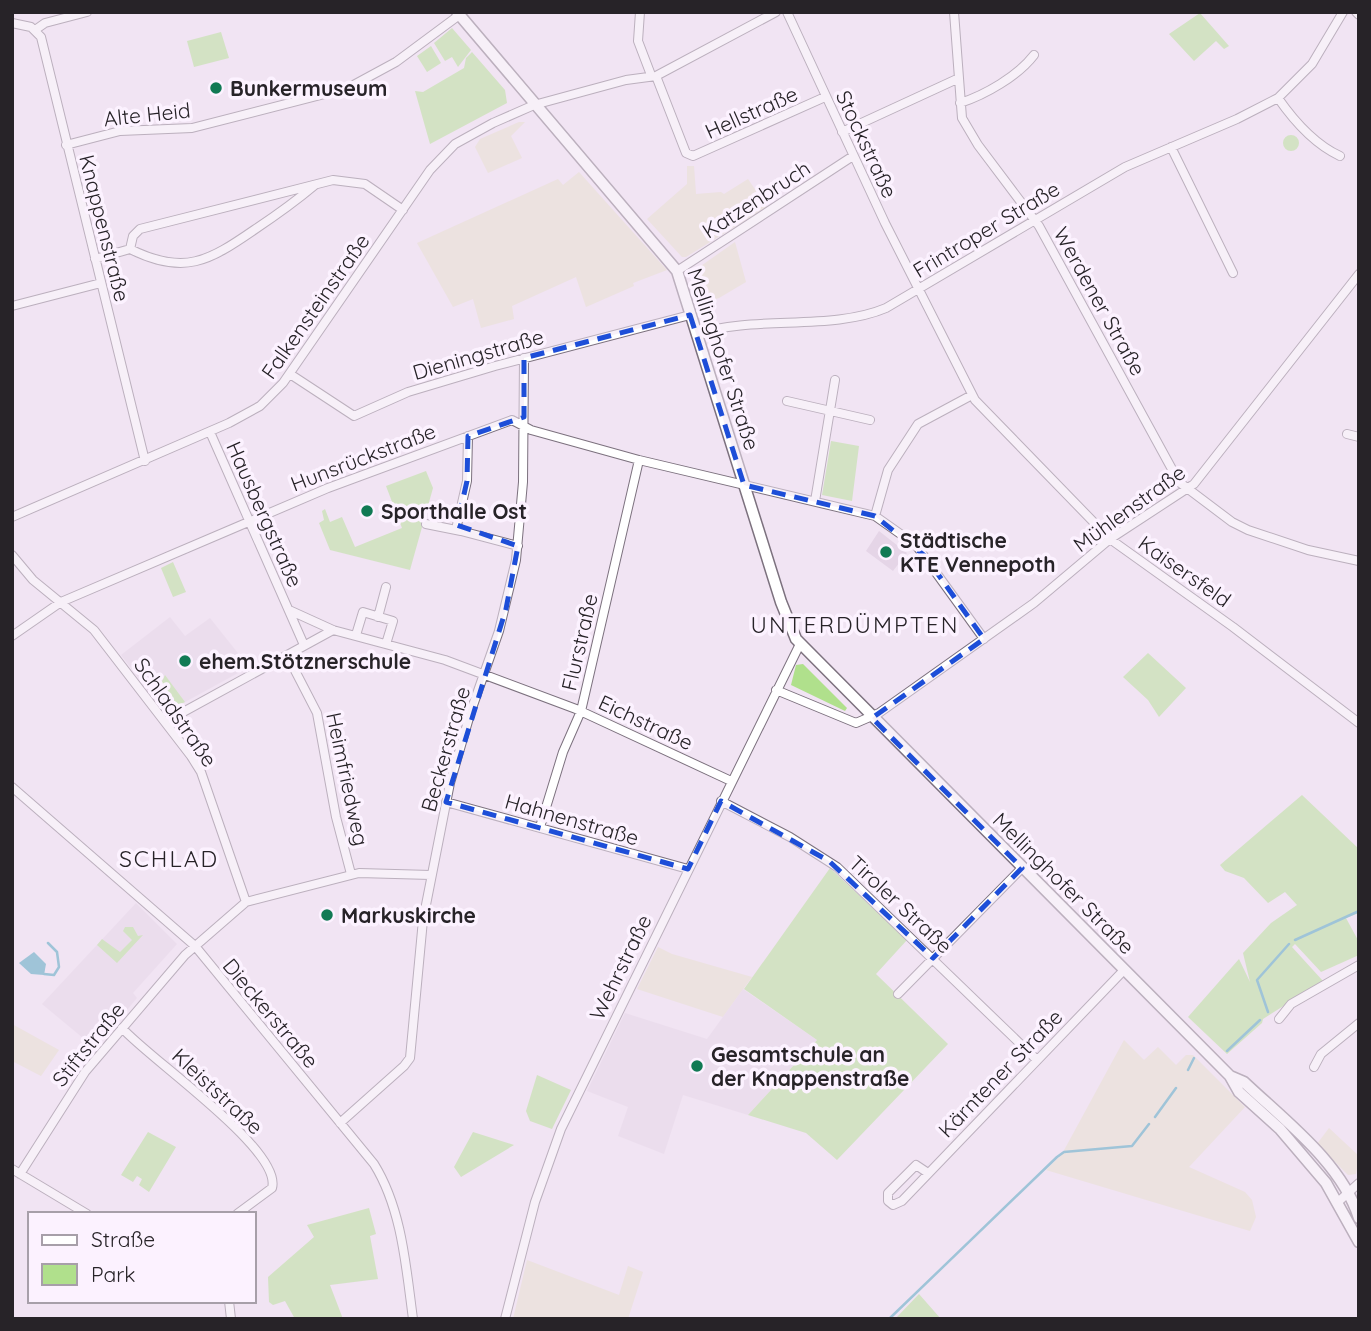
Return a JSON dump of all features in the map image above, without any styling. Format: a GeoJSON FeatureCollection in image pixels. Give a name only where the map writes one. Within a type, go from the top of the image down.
{"type":"FeatureCollection","features":[{"type":"Feature","properties":{"kind":"main road","name":"Mellinghofer Straße"},"geometry":{"type":"LineString","coordinates":[[457,14],[677,271],[786,615],[800,644],[1230,1076],[1239,1091],[1304,1155],[1338,1202],[1359,1242]]}},
{"type":"Feature","properties":{"kind":"main road","name":"Mellinghofer Straße"},"geometry":{"type":"LineString","coordinates":[[1230,1076],[1244,1082],[1325,1163],[1352,1195],[1359,1218]]}},
{"type":"Feature","properties":{"kind":"street"},"geometry":{"type":"LineString","coordinates":[[640,12],[638,41],[653,75]]}},
{"type":"Feature","properties":{"kind":"street","name":"Falkensteinstraße"},"geometry":{"type":"LineString","coordinates":[[12,517],[210,432],[260,406],[290,374],[439,159],[455,144],[493,122],[534,105],[653,75],[776,12]]}},
{"type":"Feature","properties":{"kind":"street","name":"Stockstraße"},"geometry":{"type":"LineString","coordinates":[[787,12],[918,290]]}},
{"type":"Feature","properties":{"kind":"street","name":"Werdener Straße"},"geometry":{"type":"LineString","coordinates":[[954,12],[961,116],[1033,220],[1178,480],[1232,522],[1248,530],[1308,550],[1359,561]]}},
{"type":"Feature","properties":{"kind":"street","name":"Frintroper Straße"},"geometry":{"type":"LineString","coordinates":[[696,334],[727,326],[866,315],[918,290],[1125,167],[1247,115],[1278,97],[1312,64],[1343,12]]}},
{"type":"Feature","properties":{"kind":"street"},"geometry":{"type":"LineString","coordinates":[[12,23],[23,24],[35,30],[45,23],[82,13]]}},
{"type":"Feature","properties":{"kind":"street","name":"Alte Heid"},"geometry":{"type":"LineString","coordinates":[[66,145],[120,131],[192,128],[352,87],[407,55],[457,14]]}},
{"type":"Feature","properties":{"kind":"street","name":"Knappenstraße"},"geometry":{"type":"LineString","coordinates":[[35,30],[41,37],[145,461]]}},
{"type":"Feature","properties":{"kind":"street"},"geometry":{"type":"LineString","coordinates":[[960,103],[974,98],[1026,66],[1034,55]]}},
{"type":"Feature","properties":{"kind":"street","name":"Hellstraße"},"geometry":{"type":"LineString","coordinates":[[653,75],[690,156],[825,97]]}},
{"type":"Feature","properties":{"kind":"street"},"geometry":{"type":"LineString","coordinates":[[842,132],[957,79]]}},
{"type":"Feature","properties":{"kind":"street"},"geometry":{"type":"LineString","coordinates":[[1278,97],[1291,117],[1320,144],[1340,156]]}},
{"type":"Feature","properties":{"kind":"street"},"geometry":{"type":"LineString","coordinates":[[1171,147],[1233,273]]}},
{"type":"Feature","properties":{"kind":"street","name":"Katzenbruch"},"geometry":{"type":"LineString","coordinates":[[677,271],[853,156]]}},
{"type":"Feature","properties":{"kind":"street"},"geometry":{"type":"LineString","coordinates":[[130,249],[134,234],[143,228],[337,179],[361,183],[403,210]]}},
{"type":"Feature","properties":{"kind":"street"},"geometry":{"type":"LineString","coordinates":[[95,259],[130,249],[168,263],[202,262],[231,246],[315,185]]}},
{"type":"Feature","properties":{"kind":"street","name":"Mühlenstraße"},"geometry":{"type":"LineString","coordinates":[[870,716],[984,639],[1054,587],[1110,539],[1189,488],[1204,474],[1359,274]]}},
{"type":"Feature","properties":{"kind":"street"},"geometry":{"type":"LineString","coordinates":[[12,306],[101,283]]}},
{"type":"Feature","properties":{"kind":"street","name":"Kaisersfeld"},"geometry":{"type":"LineString","coordinates":[[918,290],[972,395],[1110,539],[1233,627],[1359,723]]}},
{"type":"Feature","properties":{"kind":"street","name":"Dieningstraße"},"geometry":{"type":"LineString","coordinates":[[290,374],[354,416],[408,392],[524,358],[690,315]]}},
{"type":"Feature","properties":{"kind":"street","name":"Beckerstraße"},"geometry":{"type":"LineString","coordinates":[[340,1122],[409,1060],[420,939],[446,802],[462,738],[506,609],[518,546],[524,424],[524,358]]}},
{"type":"Feature","properties":{"kind":"street"},"geometry":{"type":"LineString","coordinates":[[816,501],[835,380]]}},
{"type":"Feature","properties":{"kind":"street"},"geometry":{"type":"LineString","coordinates":[[972,395],[918,424],[888,470],[875,516],[916,545],[984,639]]}},
{"type":"Feature","properties":{"kind":"street"},"geometry":{"type":"LineString","coordinates":[[787,401],[870,420]]}},
{"type":"Feature","properties":{"kind":"street","name":"Hunsrückstraße"},"geometry":{"type":"LineString","coordinates":[[12,636],[61,602],[328,488],[512,420],[531,430],[639,460],[875,516]]}},
{"type":"Feature","properties":{"kind":"street","name":"Hausbergstraße"},"geometry":{"type":"LineString","coordinates":[[210,432],[304,645]]}},
{"type":"Feature","properties":{"kind":"street"},"geometry":{"type":"LineString","coordinates":[[1347,434],[1359,437]]}},
{"type":"Feature","properties":{"kind":"street"},"geometry":{"type":"LineString","coordinates":[[461,531],[457,525],[467,481],[468,436]]}},
{"type":"Feature","properties":{"kind":"street","name":"Flurstraße"},"geometry":{"type":"LineString","coordinates":[[540,827],[563,752],[581,711],[639,460]]}},
{"type":"Feature","properties":{"kind":"street"},"geometry":{"type":"LineString","coordinates":[[426,524],[518,546]]}},
{"type":"Feature","properties":{"kind":"street","name":"Schladstraße"},"geometry":{"type":"LineString","coordinates":[[12,555],[29,575],[94,630],[199,767],[246,902]]}},
{"type":"Feature","properties":{"kind":"street"},"geometry":{"type":"LineString","coordinates":[[378,617],[386,587]]}},
{"type":"Feature","properties":{"kind":"street","name":"Hausbergstraße"},"geometry":{"type":"LineString","coordinates":[[289,610],[333,629]]}},
{"type":"Feature","properties":{"kind":"street"},"geometry":{"type":"LineString","coordinates":[[356,635],[363,612],[393,621],[386,644]]}},
{"type":"Feature","properties":{"kind":"street"},"geometry":{"type":"LineString","coordinates":[[165,722],[333,629]]}},
{"type":"Feature","properties":{"kind":"street","name":"Eichstraße"},"geometry":{"type":"LineString","coordinates":[[333,629],[485,675],[581,711],[731,781]]}},
{"type":"Feature","properties":{"kind":"street","name":"Wehrstraße"},"geometry":{"type":"LineString","coordinates":[[505,1319],[535,1202],[558,1136],[800,644]]}},
{"type":"Feature","properties":{"kind":"street","name":"Heimfriedweg"},"geometry":{"type":"LineString","coordinates":[[287,655],[317,713],[335,809],[351,874]]}},
{"type":"Feature","properties":{"kind":"street"},"geometry":{"type":"LineString","coordinates":[[776,690],[851,723],[870,716]]}},
{"type":"Feature","properties":{"kind":"street","name":"Dieckerstraße"},"geometry":{"type":"LineString","coordinates":[[12,787],[110,869],[195,946],[374,1164],[384,1183],[401,1237],[413,1319]]}},
{"type":"Feature","properties":{"kind":"street","name":"Tiroler Straße"},"geometry":{"type":"LineString","coordinates":[[721,801],[829,861],[1037,1060]]}},
{"type":"Feature","properties":{"kind":"street","name":"Hahnenstraße"},"geometry":{"type":"LineString","coordinates":[[446,802],[688,869]]}},
{"type":"Feature","properties":{"kind":"street"},"geometry":{"type":"LineString","coordinates":[[898,994],[1022,868]]}},
{"type":"Feature","properties":{"kind":"street"},"geometry":{"type":"LineString","coordinates":[[195,946],[246,902],[351,874],[376,872],[431,875]]}},
{"type":"Feature","properties":{"kind":"street","name":"Stiftstraße"},"geometry":{"type":"LineString","coordinates":[[16,1171],[74,1085],[195,946]]}},
{"type":"Feature","properties":{"kind":"street"},"geometry":{"type":"LineString","coordinates":[[1279,1019],[1291,1004],[1359,965]]}},
{"type":"Feature","properties":{"kind":"street","name":"Kärntener Straße"},"geometry":{"type":"LineString","coordinates":[[928,1173],[916,1165],[887,1195],[892,1204],[902,1201],[1124,970]]}},
{"type":"Feature","properties":{"kind":"street"},"geometry":{"type":"LineString","coordinates":[[1314,1067],[1321,1054],[1359,1023]]}},
{"type":"Feature","properties":{"kind":"street","name":"Kleiststraße"},"geometry":{"type":"LineString","coordinates":[[122,1028],[231,1122],[262,1160],[273,1180],[272,1188],[240,1212]]}},
{"type":"Feature","properties":{"kind":"street"},"geometry":{"type":"LineString","coordinates":[[16,1171],[84,1212]]}},
{"type":"Feature","properties":{"kind":"street"},"geometry":{"type":"LineString","coordinates":[[1338,1202],[1352,1195],[1359,1183]]}},
{"type":"Feature","properties":{"kind":"highlighted area"},"geometry":{"type":"Polygon","coordinates":[[[690,315],[744,485],[875,516],[925,556],[984,639],[872,718],[1022,868],[933,958],[829,861],[721,801],[688,869],[446,802],[506,609],[518,546],[457,525],[467,481],[468,436],[524,417],[524,358],[690,315]]]}},
{"type":"Feature","properties":{"kind":"shaded area"},"geometry":{"type":"Polygon","coordinates":[[[519,122],[525,122],[511,136],[522,158],[488,173],[475,147],[480,139],[519,122]]]}},
{"type":"Feature","properties":{"kind":"shaded area"},"geometry":{"type":"Polygon","coordinates":[[[687,166],[694,166],[696,194],[724,194],[748,179],[767,207],[682,257],[647,219],[687,184],[687,166]]]}},
{"type":"Feature","properties":{"kind":"shaded area"},"geometry":{"type":"Polygon","coordinates":[[[579,172],[667,270],[633,283],[634,286],[586,307],[576,277],[512,306],[514,319],[481,328],[473,299],[453,307],[417,243],[558,179],[563,185],[579,172]]]}},
{"type":"Feature","properties":{"kind":"shaded area"},"geometry":{"type":"Polygon","coordinates":[[[735,242],[746,282],[719,298],[700,304],[698,268],[735,242]]]}},
{"type":"Feature","properties":{"kind":"shaded area","name":"Städtische KTE Vennepoth"},"geometry":{"type":"Polygon","coordinates":[[[879,531],[907,553],[893,571],[866,551],[879,531]]]}},
{"type":"Feature","properties":{"kind":"shaded area","name":"ehem.Stötznerschule"},"geometry":{"type":"Polygon","coordinates":[[[170,617],[185,636],[210,618],[249,667],[165,713],[121,655],[170,617]]]}},
{"type":"Feature","properties":{"kind":"shaded area"},"geometry":{"type":"Polygon","coordinates":[[[136,903],[177,944],[133,993],[137,998],[95,1048],[42,1004],[136,903]]]}},
{"type":"Feature","properties":{"kind":"shaded area"},"geometry":{"type":"Polygon","coordinates":[[[658,947],[672,954],[752,977],[723,1017],[637,989],[658,947]]]}},
{"type":"Feature","properties":{"kind":"shaded area","name":"Gesamtschule an der Knappenstraße"},"geometry":{"type":"Polygon","coordinates":[[[743,989],[817,1040],[748,1115],[683,1095],[664,1154],[618,1136],[628,1107],[587,1091],[625,1013],[707,1039],[743,989]]]}},
{"type":"Feature","properties":{"kind":"shaded area"},"geometry":{"type":"Polygon","coordinates":[[[12,1024],[59,1050],[41,1076],[12,1061],[12,1024]]]}},
{"type":"Feature","properties":{"kind":"shaded area"},"geometry":{"type":"Polygon","coordinates":[[[1124,1040],[1144,1060],[1158,1047],[1176,1065],[1186,1055],[1193,1055],[1245,1107],[1189,1167],[1245,1192],[1252,1200],[1256,1217],[1250,1231],[1046,1170],[1062,1154],[1124,1040]]]}},
{"type":"Feature","properties":{"kind":"shaded area"},"geometry":{"type":"Polygon","coordinates":[[[1329,1128],[1359,1156],[1356,1174],[1348,1175],[1317,1144],[1329,1128]]]}},
{"type":"Feature","properties":{"kind":"shaded area"},"geometry":{"type":"Polygon","coordinates":[[[527,1260],[619,1295],[628,1266],[643,1272],[628,1319],[513,1319],[527,1260]]]}},
{"type":"Feature","properties":{"kind":"green space"},"geometry":{"type":"Polygon","coordinates":[[[1200,13],[1229,46],[1224,49],[1216,41],[1194,61],[1169,34],[1200,13]]]}},
{"type":"Feature","properties":{"kind":"green space"},"geometry":{"type":"Polygon","coordinates":[[[452,28],[471,50],[458,67],[452,57],[445,61],[434,43],[452,28]]]}},
{"type":"Feature","properties":{"kind":"green space"},"geometry":{"type":"Polygon","coordinates":[[[221,32],[229,58],[194,67],[187,41],[221,32]]]}},
{"type":"Feature","properties":{"kind":"green space"},"geometry":{"type":"Polygon","coordinates":[[[431,46],[441,63],[427,72],[417,56],[431,46]]]}},
{"type":"Feature","properties":{"kind":"green space"},"geometry":{"type":"Polygon","coordinates":[[[472,52],[505,90],[507,103],[430,144],[415,91],[423,92],[464,68],[466,58],[472,52]]]}},
{"type":"Feature","properties":{"kind":"green space"},"geometry":{"type":"Polygon","coordinates":[[[1291,135],[1297,137],[1297,149],[1291,151],[1285,149],[1283,143],[1285,137],[1291,135]]]}},
{"type":"Feature","properties":{"kind":"green space"},"geometry":{"type":"Polygon","coordinates":[[[831,441],[859,446],[852,501],[822,495],[831,441]]]}},
{"type":"Feature","properties":{"kind":"green space"},"geometry":{"type":"Polygon","coordinates":[[[426,471],[433,488],[410,570],[330,550],[319,523],[324,520],[322,511],[325,509],[330,522],[342,517],[355,547],[402,528],[386,486],[426,471]]]}},
{"type":"Feature","properties":{"kind":"green space"},"geometry":{"type":"Polygon","coordinates":[[[173,562],[186,592],[173,597],[161,568],[173,562]]]}},
{"type":"Feature","properties":{"kind":"green space"},"geometry":{"type":"Polygon","coordinates":[[[1148,653],[1186,688],[1159,717],[1148,700],[1123,677],[1148,653]]]}},
{"type":"Feature","properties":{"kind":"green space"},"geometry":{"type":"Polygon","coordinates":[[[803,664],[847,708],[845,711],[791,685],[796,665],[803,664]]]}},
{"type":"Feature","properties":{"kind":"green space"},"geometry":{"type":"Polygon","coordinates":[[[165,675],[185,702],[166,711],[156,694],[165,675]]]}},
{"type":"Feature","properties":{"kind":"green space"},"geometry":{"type":"Polygon","coordinates":[[[1302,795],[1359,849],[1359,913],[1346,918],[1359,942],[1359,955],[1321,972],[1295,944],[1292,947],[1323,981],[1263,1019],[1262,1023],[1227,1054],[1188,1017],[1239,959],[1250,982],[1243,953],[1271,923],[1297,905],[1285,892],[1268,903],[1244,878],[1225,871],[1220,865],[1302,795]]]}},
{"type":"Feature","properties":{"kind":"green space"},"geometry":{"type":"Polygon","coordinates":[[[830,868],[907,940],[876,974],[948,1044],[837,1160],[806,1133],[748,1115],[817,1040],[744,989],[830,868]]]}},
{"type":"Feature","properties":{"kind":"green space"},"geometry":{"type":"Polygon","coordinates":[[[125,927],[133,927],[138,936],[143,935],[117,963],[97,945],[102,939],[120,952],[132,940],[123,931],[125,927]]]}},
{"type":"Feature","properties":{"kind":"green space"},"geometry":{"type":"Polygon","coordinates":[[[537,1075],[571,1090],[552,1129],[530,1121],[526,1111],[537,1075]]]}},
{"type":"Feature","properties":{"kind":"green space"},"geometry":{"type":"Polygon","coordinates":[[[148,1132],[176,1147],[149,1192],[139,1185],[142,1179],[137,1176],[133,1182],[121,1175],[148,1132]]]}},
{"type":"Feature","properties":{"kind":"green space"},"geometry":{"type":"Polygon","coordinates":[[[473,1132],[514,1145],[461,1177],[454,1167],[473,1132]]]}},
{"type":"Feature","properties":{"kind":"green space"},"geometry":{"type":"Polygon","coordinates":[[[369,1208],[376,1234],[370,1236],[378,1279],[330,1285],[343,1319],[295,1319],[285,1301],[273,1305],[269,1302],[268,1277],[314,1237],[307,1225],[369,1208]]]}},
{"type":"Feature","properties":{"kind":"green space"},"geometry":{"type":"Polygon","coordinates":[[[919,1294],[941,1319],[895,1319],[919,1294]]]}},
{"type":"Feature","properties":{"kind":"water"},"geometry":{"type":"Polygon","coordinates":[[[34,952],[46,964],[44,975],[31,974],[19,963],[34,952]]]}},
{"type":"Feature","properties":{"kind":"waterway"},"geometry":{"type":"LineString","coordinates":[[1295,940],[1359,911]]}},
{"type":"Feature","properties":{"kind":"waterway"},"geometry":{"type":"LineString","coordinates":[[44,974],[54,975],[59,967],[57,952],[48,943]]}},
{"type":"Feature","properties":{"kind":"waterway"},"geometry":{"type":"LineString","coordinates":[[1268,1012],[1257,980],[1289,944]]}},
{"type":"Feature","properties":{"kind":"waterway"},"geometry":{"type":"LineString","coordinates":[[1227,1051],[1260,1020]]}},
{"type":"Feature","properties":{"kind":"waterway"},"geometry":{"type":"LineString","coordinates":[[1188,1070],[1194,1058]]}},
{"type":"Feature","properties":{"kind":"waterway"},"geometry":{"type":"LineString","coordinates":[[1155,1117],[1176,1088]]}},
{"type":"Feature","properties":{"kind":"waterway"},"geometry":{"type":"LineString","coordinates":[[889,1319],[1057,1157],[1064,1152],[1132,1146],[1149,1124]]}},
{"type":"Feature","properties":{"kind":"place","name":"Bunkermuseum"},"geometry":{"type":"Point","coordinates":[216,88]}},
{"type":"Feature","properties":{"kind":"place","name":"Sporthalle Ost"},"geometry":{"type":"Point","coordinates":[367,511]}},
{"type":"Feature","properties":{"kind":"place","name":"Städtische KTE Vennepoth"},"geometry":{"type":"Point","coordinates":[886,552]}},
{"type":"Feature","properties":{"kind":"place","name":"ehem.Stötznerschule"},"geometry":{"type":"Point","coordinates":[185,661]}},
{"type":"Feature","properties":{"kind":"place","name":"Markuskirche"},"geometry":{"type":"Point","coordinates":[327,915]}},
{"type":"Feature","properties":{"kind":"place","name":"Gesamtschule an der Knappenstraße"},"geometry":{"type":"Point","coordinates":[697,1066]}},
{"type":"Feature","properties":{"kind":"district","name":"UNTERDÜMPTEN"},"geometry":{"type":"Point","coordinates":[855,624]}},
{"type":"Feature","properties":{"kind":"district","name":"SCHLAD"},"geometry":{"type":"Point","coordinates":[169,858]}}]}
